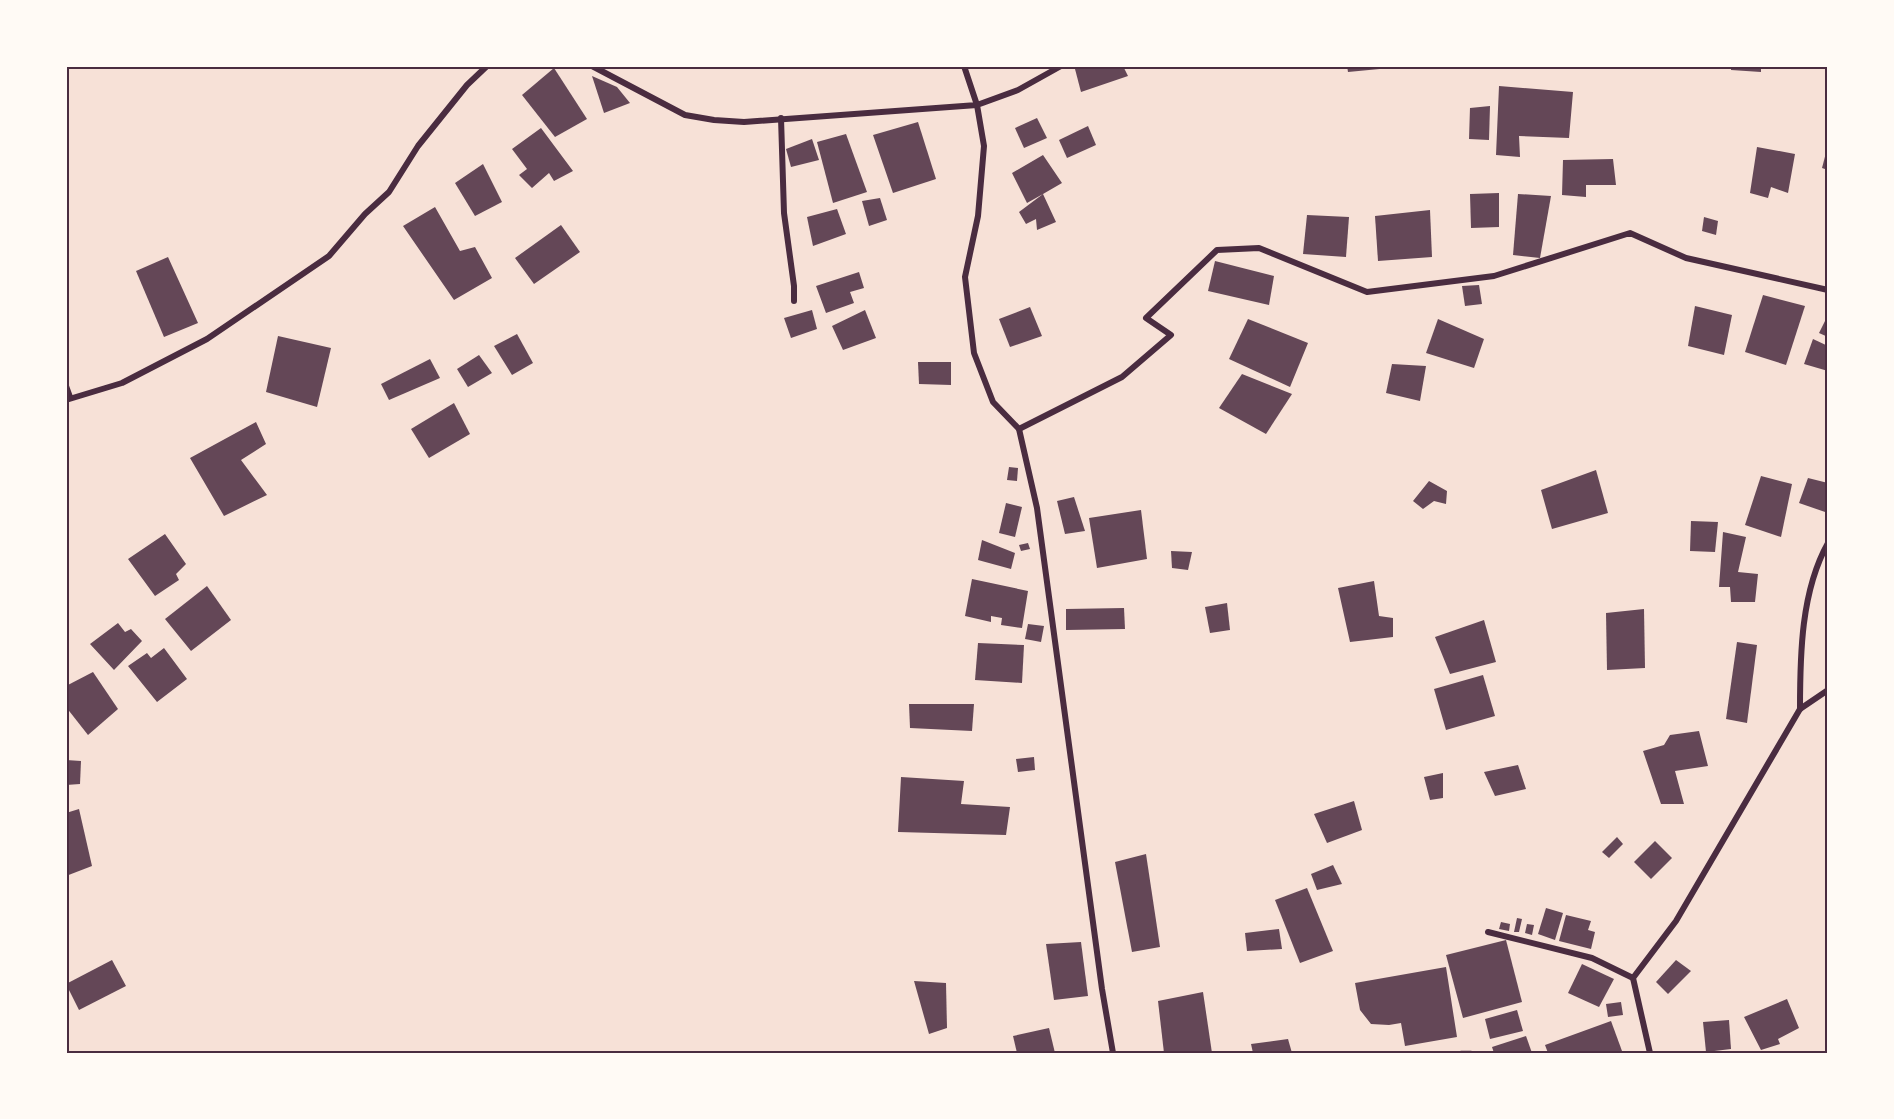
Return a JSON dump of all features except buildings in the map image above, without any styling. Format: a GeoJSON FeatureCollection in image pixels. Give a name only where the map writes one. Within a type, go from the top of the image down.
{"type":"FeatureCollection","features":[{"type":"Feature","properties":{"kind":"street"},"geometry":{"type":"LineString","coordinates":[[66,386],[68,399],[122,383],[207,339],[329,256],[364,214],[389,192],[418,146],[467,85],[487,66]]}},
{"type":"Feature","properties":{"kind":"street"},"geometry":{"type":"LineString","coordinates":[[592,66],[685,115],[744,122],[977,105],[1018,90],[1061,66]]}},
{"type":"Feature","properties":{"kind":"street"},"geometry":{"type":"LineString","coordinates":[[964,66],[977,105],[984,146],[978,216],[965,277],[974,353],[993,402],[1019,429],[1037,508],[1100,977],[1113,1053]]}},
{"type":"Feature","properties":{"kind":"street"},"geometry":{"type":"LineString","coordinates":[[781,118],[784,213],[794,301]]}},
{"type":"Feature","properties":{"kind":"street"},"geometry":{"type":"LineString","coordinates":[[1019,429],[1122,377],[1171,335],[1146,318],[1217,250],[1259,248],[1367,292],[1494,276],[1630,233],[1686,258],[1828,290]]}},
{"type":"Feature","properties":{"kind":"street"},"geometry":{"type":"LineString","coordinates":[[1800,709],[1802,634],[1816,572],[1828,543]]}},
{"type":"Feature","properties":{"kind":"street"},"geometry":{"type":"LineString","coordinates":[[1650,1053],[1633,978],[1676,921],[1800,709],[1828,690]]}},
{"type":"Feature","properties":{"kind":"street"},"geometry":{"type":"LineString","coordinates":[[1488,932],[1592,958],[1633,978]]}},
{"type":"Feature","properties":{"kind":"lane"},"geometry":{"type":"LineString","coordinates":[[1461,1053],[1471,1053]]}}]}
